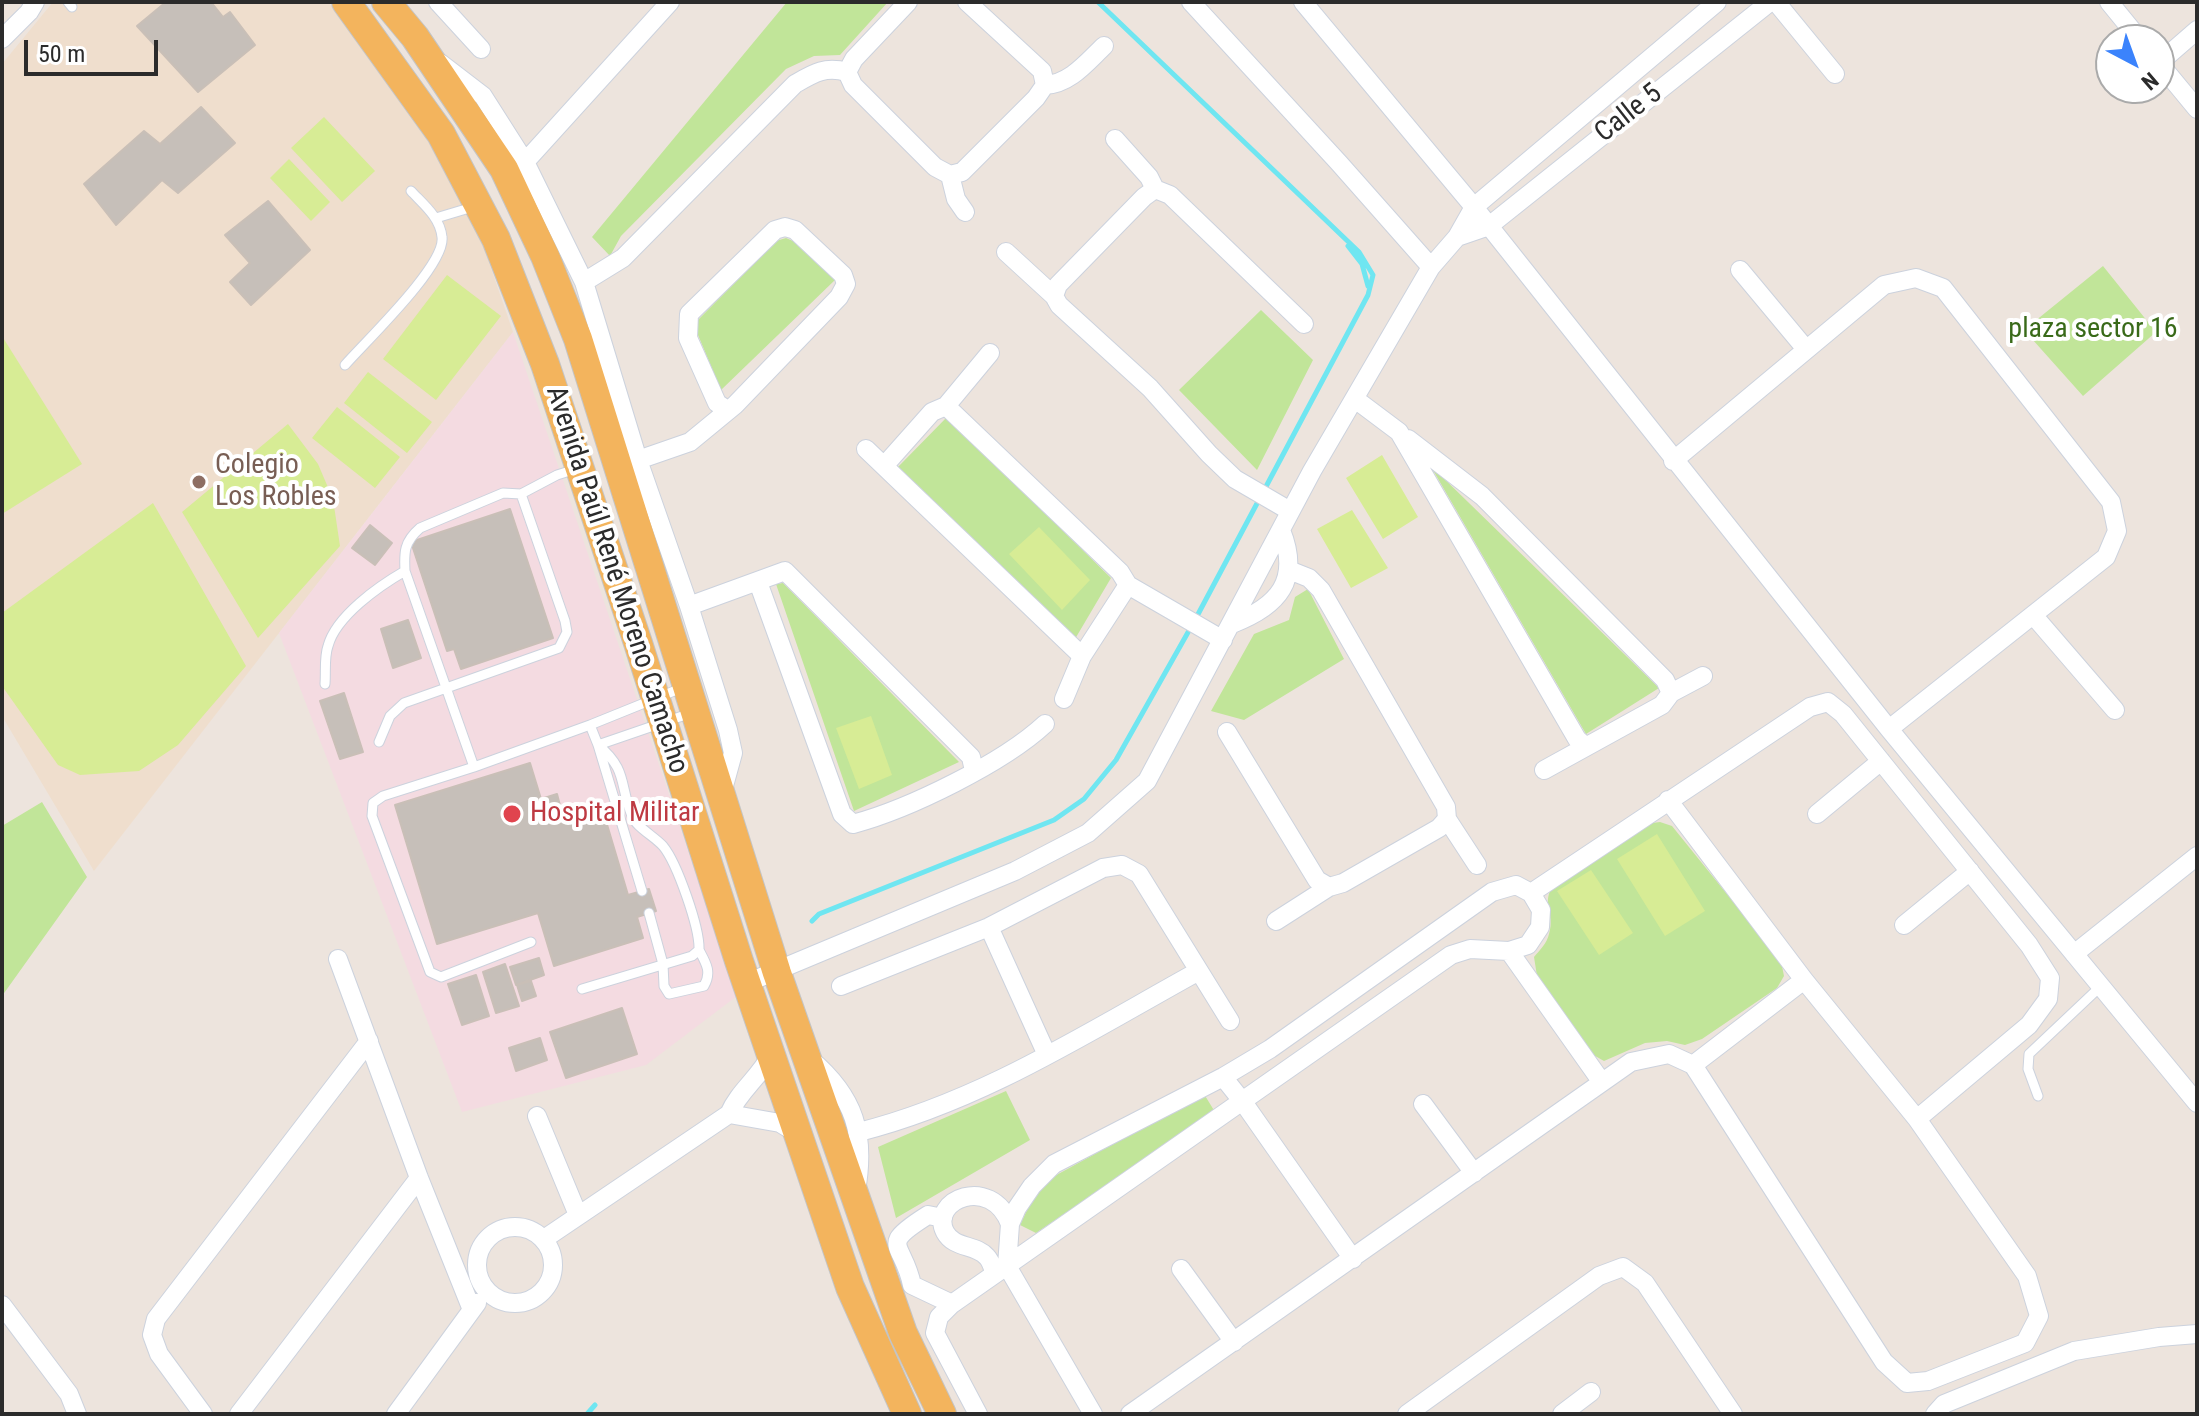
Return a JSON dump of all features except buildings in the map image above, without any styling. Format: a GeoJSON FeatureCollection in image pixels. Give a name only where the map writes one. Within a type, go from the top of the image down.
{"type":"FeatureCollection","features":[{"type":"Feature","properties":{"kind":"main road","name":"Avenida Paúl René Moreno Camacho"},"geometry":{"type":"LineString","coordinates":[[346,2],[441,134],[496,239],[539,350],[579,468],[850,1287],[907,1414]]}},
{"type":"Feature","properties":{"kind":"main road","name":"Avenida Paúl René Moreno Camacho"},"geometry":{"type":"LineString","coordinates":[[386,2],[426,52],[504,169],[545,256],[578,339],[777,973],[855,1194],[900,1287],[903,1333],[942,1414]]}},
{"type":"Feature","properties":{"kind":"street"},"geometry":{"type":"LineString","coordinates":[[2,39],[35,2]]}},
{"type":"Feature","properties":{"kind":"street"},"geometry":{"type":"LineString","coordinates":[[438,2],[481,49]]}},
{"type":"Feature","properties":{"kind":"street"},"geometry":{"type":"LineString","coordinates":[[525,162],[670,2]]}},
{"type":"Feature","properties":{"kind":"street"},"geometry":{"type":"LineString","coordinates":[[847,72],[854,59],[908,2]]}},
{"type":"Feature","properties":{"kind":"street"},"geometry":{"type":"LineString","coordinates":[[847,72],[853,85],[935,167],[950,175],[962,172],[1036,98],[1045,85],[1042,71],[967,2]]}},
{"type":"Feature","properties":{"kind":"street"},"geometry":{"type":"LineString","coordinates":[[1191,2],[1431,267]]}},
{"type":"Feature","properties":{"kind":"street"},"geometry":{"type":"LineString","coordinates":[[1303,2],[1474,207],[1889,729],[2197,1103]]}},
{"type":"Feature","properties":{"kind":"street","name":"Calle 5"},"geometry":{"type":"LineString","coordinates":[[1474,207],[1717,2]]}},
{"type":"Feature","properties":{"kind":"street","name":"Calle 5"},"geometry":{"type":"LineString","coordinates":[[1457,237],[1489,226],[1770,2]]}},
{"type":"Feature","properties":{"kind":"street"},"geometry":{"type":"LineString","coordinates":[[1776,2],[1835,74]]}},
{"type":"Feature","properties":{"kind":"street"},"geometry":{"type":"LineString","coordinates":[[2109,2],[2127,24]]}},
{"type":"Feature","properties":{"kind":"street"},"geometry":{"type":"LineString","coordinates":[[2175,49],[2197,30]]}},
{"type":"Feature","properties":{"kind":"street"},"geometry":{"type":"LineString","coordinates":[[1045,85],[1058,84],[1068,78],[1104,46]]}},
{"type":"Feature","properties":{"kind":"street"},"geometry":{"type":"LineString","coordinates":[[426,52],[483,96],[525,162],[584,282],[733,753],[721,796]]}},
{"type":"Feature","properties":{"kind":"street"},"geometry":{"type":"LineString","coordinates":[[584,282],[623,258],[795,84],[818,71],[834,69],[847,72]]}},
{"type":"Feature","properties":{"kind":"street"},"geometry":{"type":"LineString","coordinates":[[2175,82],[2197,109]]}},
{"type":"Feature","properties":{"kind":"street"},"geometry":{"type":"LineString","coordinates":[[1115,139],[1149,177],[1155,189],[1170,195],[1304,324]]}},
{"type":"Feature","properties":{"kind":"street"},"geometry":{"type":"LineString","coordinates":[[950,175],[956,199],[965,212]]}},
{"type":"Feature","properties":{"kind":"street"},"geometry":{"type":"LineString","coordinates":[[1054,296],[1058,285],[1155,189]]}},
{"type":"Feature","properties":{"kind":"street"},"geometry":{"type":"LineString","coordinates":[[747,983],[1015,871],[1088,833],[1147,781],[1281,530],[1283,506],[1355,399],[1431,267],[1457,237],[1474,207]]}},
{"type":"Feature","properties":{"kind":"street"},"geometry":{"type":"LineString","coordinates":[[638,460],[690,442],[735,405],[839,297],[846,284],[843,275],[795,230],[785,227],[775,230],[689,314],[688,338],[717,403],[727,410]]}},
{"type":"Feature","properties":{"kind":"street"},"geometry":{"type":"LineString","coordinates":[[1006,252],[1150,388],[1235,479],[1283,506]]}},
{"type":"Feature","properties":{"kind":"street"},"geometry":{"type":"LineString","coordinates":[[1740,270],[1805,348]]}},
{"type":"Feature","properties":{"kind":"street"},"geometry":{"type":"LineString","coordinates":[[1673,461],[1884,285],[1916,278],[1943,288],[2111,502],[2117,531],[2106,557],[1889,729]]}},
{"type":"Feature","properties":{"kind":"street"},"geometry":{"type":"LineString","coordinates":[[884,466],[932,412],[946,406],[990,353]]}},
{"type":"Feature","properties":{"kind":"street"},"geometry":{"type":"LineString","coordinates":[[1355,399],[1482,496],[1665,680],[1671,693]]}},
{"type":"Feature","properties":{"kind":"street"},"geometry":{"type":"LineString","coordinates":[[946,406],[1120,572],[1128,585],[1203,627],[1228,632],[1274,601],[1289,570],[1290,552],[1281,530]]}},
{"type":"Feature","properties":{"kind":"street"},"geometry":{"type":"LineString","coordinates":[[1399,432],[1577,739],[1585,746]]}},
{"type":"Feature","properties":{"kind":"street"},"geometry":{"type":"LineString","coordinates":[[866,449],[1082,656]]}},
{"type":"Feature","properties":{"kind":"street"},"geometry":{"type":"LineString","coordinates":[[1289,570],[1309,578],[1321,590],[1446,807],[1447,819],[1477,865]]}},
{"type":"Feature","properties":{"kind":"street"},"geometry":{"type":"LineString","coordinates":[[689,606],[785,571],[971,757],[974,771]]}},
{"type":"Feature","properties":{"kind":"street"},"geometry":{"type":"LineString","coordinates":[[758,582],[842,814],[853,824],[958,781],[1027,741],[1045,724]]}},
{"type":"Feature","properties":{"kind":"street"},"geometry":{"type":"LineString","coordinates":[[1064,699],[1082,656],[1128,585]]}},
{"type":"Feature","properties":{"kind":"street"},"geometry":{"type":"LineString","coordinates":[[2034,616],[2115,710]]}},
{"type":"Feature","properties":{"kind":"street"},"geometry":{"type":"LineString","coordinates":[[1544,770],[1662,705],[1671,693],[1703,676]]}},
{"type":"Feature","properties":{"kind":"street"},"geometry":{"type":"LineString","coordinates":[[1531,893],[1810,707],[1828,702],[1843,714],[1970,871],[2029,945],[2050,978],[2048,999],[2029,1025],[1917,1119]]}},
{"type":"Feature","properties":{"kind":"street"},"geometry":{"type":"LineString","coordinates":[[1227,732],[1317,880],[1329,887]]}},
{"type":"Feature","properties":{"kind":"street"},"geometry":{"type":"LineString","coordinates":[[1817,814],[1881,761]]}},
{"type":"Feature","properties":{"kind":"street"},"geometry":{"type":"LineString","coordinates":[[1130,1414],[1601,1081],[1631,1062],[1669,1054],[1693,1065],[1884,1362],[1907,1383],[1928,1381],[2025,1343],[2039,1316],[2027,1276],[1917,1119],[1804,980],[1668,800]]}},
{"type":"Feature","properties":{"kind":"street"},"geometry":{"type":"LineString","coordinates":[[1276,921],[1329,887],[1343,883],[1439,828],[1447,819]]}},
{"type":"Feature","properties":{"kind":"street"},"geometry":{"type":"LineString","coordinates":[[2074,954],[2197,856]]}},
{"type":"Feature","properties":{"kind":"street"},"geometry":{"type":"LineString","coordinates":[[841,986],[989,927],[1103,868],[1122,865],[1139,874],[1230,1021]]}},
{"type":"Feature","properties":{"kind":"street"},"geometry":{"type":"LineString","coordinates":[[1904,925],[1970,871]]}},
{"type":"Feature","properties":{"kind":"street"},"geometry":{"type":"LineString","coordinates":[[978,1414],[935,1333],[939,1317],[952,1304],[1001,1270],[1243,1102],[1451,955],[1482,948],[1509,951],[1528,945],[1540,927],[1541,910],[1531,893],[1516,885],[1492,892],[1270,1049],[1223,1077],[1054,1164],[1032,1186],[1017,1208],[1010,1224],[1001,1270]]}},
{"type":"Feature","properties":{"kind":"street"},"geometry":{"type":"LineString","coordinates":[[989,927],[1047,1055]]}},
{"type":"Feature","properties":{"kind":"street"},"geometry":{"type":"LineString","coordinates":[[1509,951],[1601,1081]]}},
{"type":"Feature","properties":{"kind":"street"},"geometry":{"type":"LineString","coordinates":[[338,959],[419,1178],[472,1310]]}},
{"type":"Feature","properties":{"kind":"street"},"geometry":{"type":"LineString","coordinates":[[859,1132],[939,1107],[1012,1076],[1197,972]]}},
{"type":"Feature","properties":{"kind":"street"},"geometry":{"type":"LineString","coordinates":[[1693,1065],[1804,980]]}},
{"type":"Feature","properties":{"kind":"street"},"geometry":{"type":"LineString","coordinates":[[203,1414],[159,1354],[152,1335],[156,1319],[369,1041]]}},
{"type":"Feature","properties":{"kind":"street"},"geometry":{"type":"LineString","coordinates":[[544,1239],[729,1114],[734,1101],[762,1073],[771,1055]]}},
{"type":"Feature","properties":{"kind":"street"},"geometry":{"type":"LineString","coordinates":[[806,1055],[829,1075],[848,1102],[859,1132],[861,1163],[855,1194]]}},
{"type":"Feature","properties":{"kind":"street"},"geometry":{"type":"LineString","coordinates":[[1223,1077],[1353,1259]]}},
{"type":"Feature","properties":{"kind":"street"},"geometry":{"type":"LineString","coordinates":[[1423,1104],[1474,1173]]}},
{"type":"Feature","properties":{"kind":"street"},"geometry":{"type":"LineString","coordinates":[[729,1114],[780,1123],[798,1134]]}},
{"type":"Feature","properties":{"kind":"street"},"geometry":{"type":"LineString","coordinates":[[537,1116],[578,1215]]}},
{"type":"Feature","properties":{"kind":"street"},"geometry":{"type":"LineString","coordinates":[[239,1414],[419,1178]]}},
{"type":"Feature","properties":{"kind":"street"},"geometry":{"type":"LineString","coordinates":[[1010,1224],[1006,1212],[981,1195],[967,1196],[950,1205],[943,1218],[945,1232],[955,1243],[976,1249],[1001,1270],[1093,1414]]}},
{"type":"Feature","properties":{"kind":"street"},"geometry":{"type":"LineString","coordinates":[[943,1218],[928,1215],[902,1231],[897,1238],[900,1287],[952,1304]]}},
{"type":"Feature","properties":{"kind":"street"},"geometry":{"type":"LineString","coordinates":[[517,1226],[532,1230],[544,1239],[552,1252],[554,1267],[550,1281],[541,1294],[528,1302],[513,1304],[498,1300],[486,1291],[476,1263],[480,1248],[489,1236],[502,1228],[517,1226]]}},
{"type":"Feature","properties":{"kind":"street"},"geometry":{"type":"LineString","coordinates":[[1415,1412],[1599,1276],[1623,1267],[1645,1283],[1733,1414]]}},
{"type":"Feature","properties":{"kind":"street"},"geometry":{"type":"LineString","coordinates":[[1181,1269],[1234,1342]]}},
{"type":"Feature","properties":{"kind":"street"},"geometry":{"type":"LineString","coordinates":[[396,1414],[486,1291]]}},
{"type":"Feature","properties":{"kind":"street"},"geometry":{"type":"LineString","coordinates":[[2,1305],[69,1394],[77,1414]]}},
{"type":"Feature","properties":{"kind":"street"},"geometry":{"type":"LineString","coordinates":[[1935,1414],[1944,1404],[2074,1351],[2197,1334]]}},
{"type":"Feature","properties":{"kind":"street"},"geometry":{"type":"LineString","coordinates":[[1562,1414],[1591,1392]]}},
{"type":"Feature","properties":{"kind":"lane"},"geometry":{"type":"LineString","coordinates":[[345,365],[439,257],[443,238],[436,218],[411,191]]}},
{"type":"Feature","properties":{"kind":"lane"},"geometry":{"type":"LineString","coordinates":[[436,218],[479,205]]}},
{"type":"Feature","properties":{"kind":"lane"},"geometry":{"type":"LineString","coordinates":[[474,767],[405,571],[404,549],[410,537],[420,528],[503,493],[521,494],[557,475],[579,468]]}},
{"type":"Feature","properties":{"kind":"lane"},"geometry":{"type":"LineString","coordinates":[[379,742],[390,716],[404,703],[559,648],[567,632],[521,494]]}},
{"type":"Feature","properties":{"kind":"lane"},"geometry":{"type":"LineString","coordinates":[[325,684],[328,644],[351,609],[405,571]]}},
{"type":"Feature","properties":{"kind":"lane"},"geometry":{"type":"LineString","coordinates":[[531,942],[441,977],[430,972],[372,816],[373,803],[383,796],[590,725],[659,710],[691,699]]}},
{"type":"Feature","properties":{"kind":"lane"},"geometry":{"type":"LineString","coordinates":[[598,745],[659,710],[691,699]]}},
{"type":"Feature","properties":{"kind":"lane"},"geometry":{"type":"LineString","coordinates":[[590,725],[642,891]]}},
{"type":"Feature","properties":{"kind":"lane"},"geometry":{"type":"LineString","coordinates":[[598,745],[612,756],[624,778],[632,819],[669,853],[700,934],[699,950],[708,966],[709,978],[704,986],[669,994],[664,986],[663,964],[649,913]]}},
{"type":"Feature","properties":{"kind":"lane"},"geometry":{"type":"LineString","coordinates":[[582,989],[692,956],[699,950]]}},
{"type":"Feature","properties":{"kind":"lane"},"geometry":{"type":"LineString","coordinates":[[2038,1096],[2028,1069],[2029,1054],[2101,986]]}},
{"type":"Feature","properties":{"kind":"shaded area","name":"Colegio Los Robles"},"geometry":{"type":"Polygon","coordinates":[[[53,2],[328,2],[345,21],[426,137],[481,239],[513,332],[94,871],[2,716],[2,64],[53,2]]]}},
{"type":"Feature","properties":{"kind":"shaded area","name":"Hospital Militar"},"geometry":{"type":"Polygon","coordinates":[[[513,332],[737,996],[646,1065],[462,1112],[279,633],[513,332]]]}},
{"type":"Feature","properties":{"kind":"green space"},"geometry":{"type":"Polygon","coordinates":[[[787,2],[888,2],[840,55],[814,56],[786,69],[621,236],[610,256],[592,237],[787,2]]]}},
{"type":"Feature","properties":{"kind":"green space"},"geometry":{"type":"Polygon","coordinates":[[[324,117],[375,171],[342,202],[291,148],[324,117]]]}},
{"type":"Feature","properties":{"kind":"green space"},"geometry":{"type":"Polygon","coordinates":[[[289,159],[330,202],[311,221],[270,178],[289,159]]]}},
{"type":"Feature","properties":{"kind":"green space"},"geometry":{"type":"Polygon","coordinates":[[[786,238],[835,280],[721,390],[698,335],[696,322],[776,241],[786,238]]]}},
{"type":"Feature","properties":{"kind":"green space","name":"plaza sector 16"},"geometry":{"type":"Polygon","coordinates":[[[2103,266],[2156,332],[2083,396],[2024,330],[2103,266]]]}},
{"type":"Feature","properties":{"kind":"green space"},"geometry":{"type":"Polygon","coordinates":[[[447,275],[501,316],[436,400],[383,359],[447,275]]]}},
{"type":"Feature","properties":{"kind":"green space"},"geometry":{"type":"Polygon","coordinates":[[[1261,310],[1313,360],[1257,470],[1179,390],[1261,310]]]}},
{"type":"Feature","properties":{"kind":"green space"},"geometry":{"type":"Polygon","coordinates":[[[2,336],[82,464],[2,514],[2,336]]]}},
{"type":"Feature","properties":{"kind":"green space"},"geometry":{"type":"Polygon","coordinates":[[[368,372],[432,422],[407,453],[344,403],[368,372]]]}},
{"type":"Feature","properties":{"kind":"green space"},"geometry":{"type":"Polygon","coordinates":[[[337,407],[400,457],[375,488],[312,438],[337,407]]]}},
{"type":"Feature","properties":{"kind":"green space"},"geometry":{"type":"Polygon","coordinates":[[[947,417],[1111,578],[1075,639],[898,467],[947,417]]]}},
{"type":"Feature","properties":{"kind":"green space"},"geometry":{"type":"Polygon","coordinates":[[[288,424],[318,464],[333,499],[340,546],[258,638],[182,512],[288,424]]]}},
{"type":"Feature","properties":{"kind":"green space"},"geometry":{"type":"Polygon","coordinates":[[[1382,455],[1418,517],[1383,539],[1346,478],[1382,455]]]}},
{"type":"Feature","properties":{"kind":"green space"},"geometry":{"type":"Polygon","coordinates":[[[1430,465],[1659,688],[1586,734],[1430,465]]]}},
{"type":"Feature","properties":{"kind":"green space"},"geometry":{"type":"Polygon","coordinates":[[[153,503],[246,666],[178,745],[139,771],[80,775],[58,765],[2,686],[2,613],[153,503]]]}},
{"type":"Feature","properties":{"kind":"green space"},"geometry":{"type":"Polygon","coordinates":[[[1352,510],[1388,568],[1351,588],[1317,529],[1352,510]]]}},
{"type":"Feature","properties":{"kind":"green space"},"geometry":{"type":"Polygon","coordinates":[[[1039,527],[1090,580],[1062,610],[1009,554],[1039,527]]]}},
{"type":"Feature","properties":{"kind":"green space"},"geometry":{"type":"Polygon","coordinates":[[[783,583],[959,762],[854,811],[776,584],[783,583]]]}},
{"type":"Feature","properties":{"kind":"green space"},"geometry":{"type":"Polygon","coordinates":[[[1308,589],[1344,659],[1244,720],[1211,711],[1254,634],[1289,620],[1295,597],[1308,589]]]}},
{"type":"Feature","properties":{"kind":"green space"},"geometry":{"type":"Polygon","coordinates":[[[871,716],[892,775],[859,789],[836,728],[871,716]]]}},
{"type":"Feature","properties":{"kind":"green space"},"geometry":{"type":"Polygon","coordinates":[[[42,802],[87,877],[2,996],[2,826],[42,802]]]}},
{"type":"Feature","properties":{"kind":"green space"},"geometry":{"type":"Polygon","coordinates":[[[1660,822],[1672,826],[1781,961],[1784,976],[1777,988],[1702,1039],[1685,1045],[1667,1041],[1645,1043],[1604,1061],[1590,1053],[1537,976],[1534,957],[1545,943],[1551,926],[1548,897],[1555,882],[1645,824],[1660,822]]]}},
{"type":"Feature","properties":{"kind":"green space"},"geometry":{"type":"Polygon","coordinates":[[[1657,834],[1705,911],[1665,936],[1617,859],[1657,834]]]}},
{"type":"Feature","properties":{"kind":"green space"},"geometry":{"type":"Polygon","coordinates":[[[1591,870],[1633,933],[1599,955],[1557,891],[1591,870]]]}},
{"type":"Feature","properties":{"kind":"green space"},"geometry":{"type":"Polygon","coordinates":[[[1006,1091],[1030,1140],[896,1218],[878,1147],[1006,1091]]]}},
{"type":"Feature","properties":{"kind":"green space"},"geometry":{"type":"Polygon","coordinates":[[[1204,1094],[1215,1112],[1036,1233],[1020,1225],[1034,1195],[1051,1178],[1204,1094]]]}},
{"type":"Feature","properties":{"kind":"waterway"},"geometry":{"type":"LineString","coordinates":[[1098,2],[1359,252],[1373,275],[1368,295],[1196,618]]}},
{"type":"Feature","properties":{"kind":"waterway"},"geometry":{"type":"LineString","coordinates":[[1348,246],[1362,264],[1368,286]]}},
{"type":"Feature","properties":{"kind":"waterway"},"geometry":{"type":"LineString","coordinates":[[812,921],[819,914],[1054,820],[1084,799],[1116,760],[1191,627]]}},
{"type":"Feature","properties":{"kind":"waterway"},"geometry":{"type":"LineString","coordinates":[[587,1414],[595,1405]]}},
{"type":"Feature","properties":{"kind":"place","name":"Colegio Los Robles"},"geometry":{"type":"Point","coordinates":[199,482]}},
{"type":"Feature","properties":{"kind":"place","name":"Hospital Militar"},"geometry":{"type":"Point","coordinates":[512,814]}}]}
